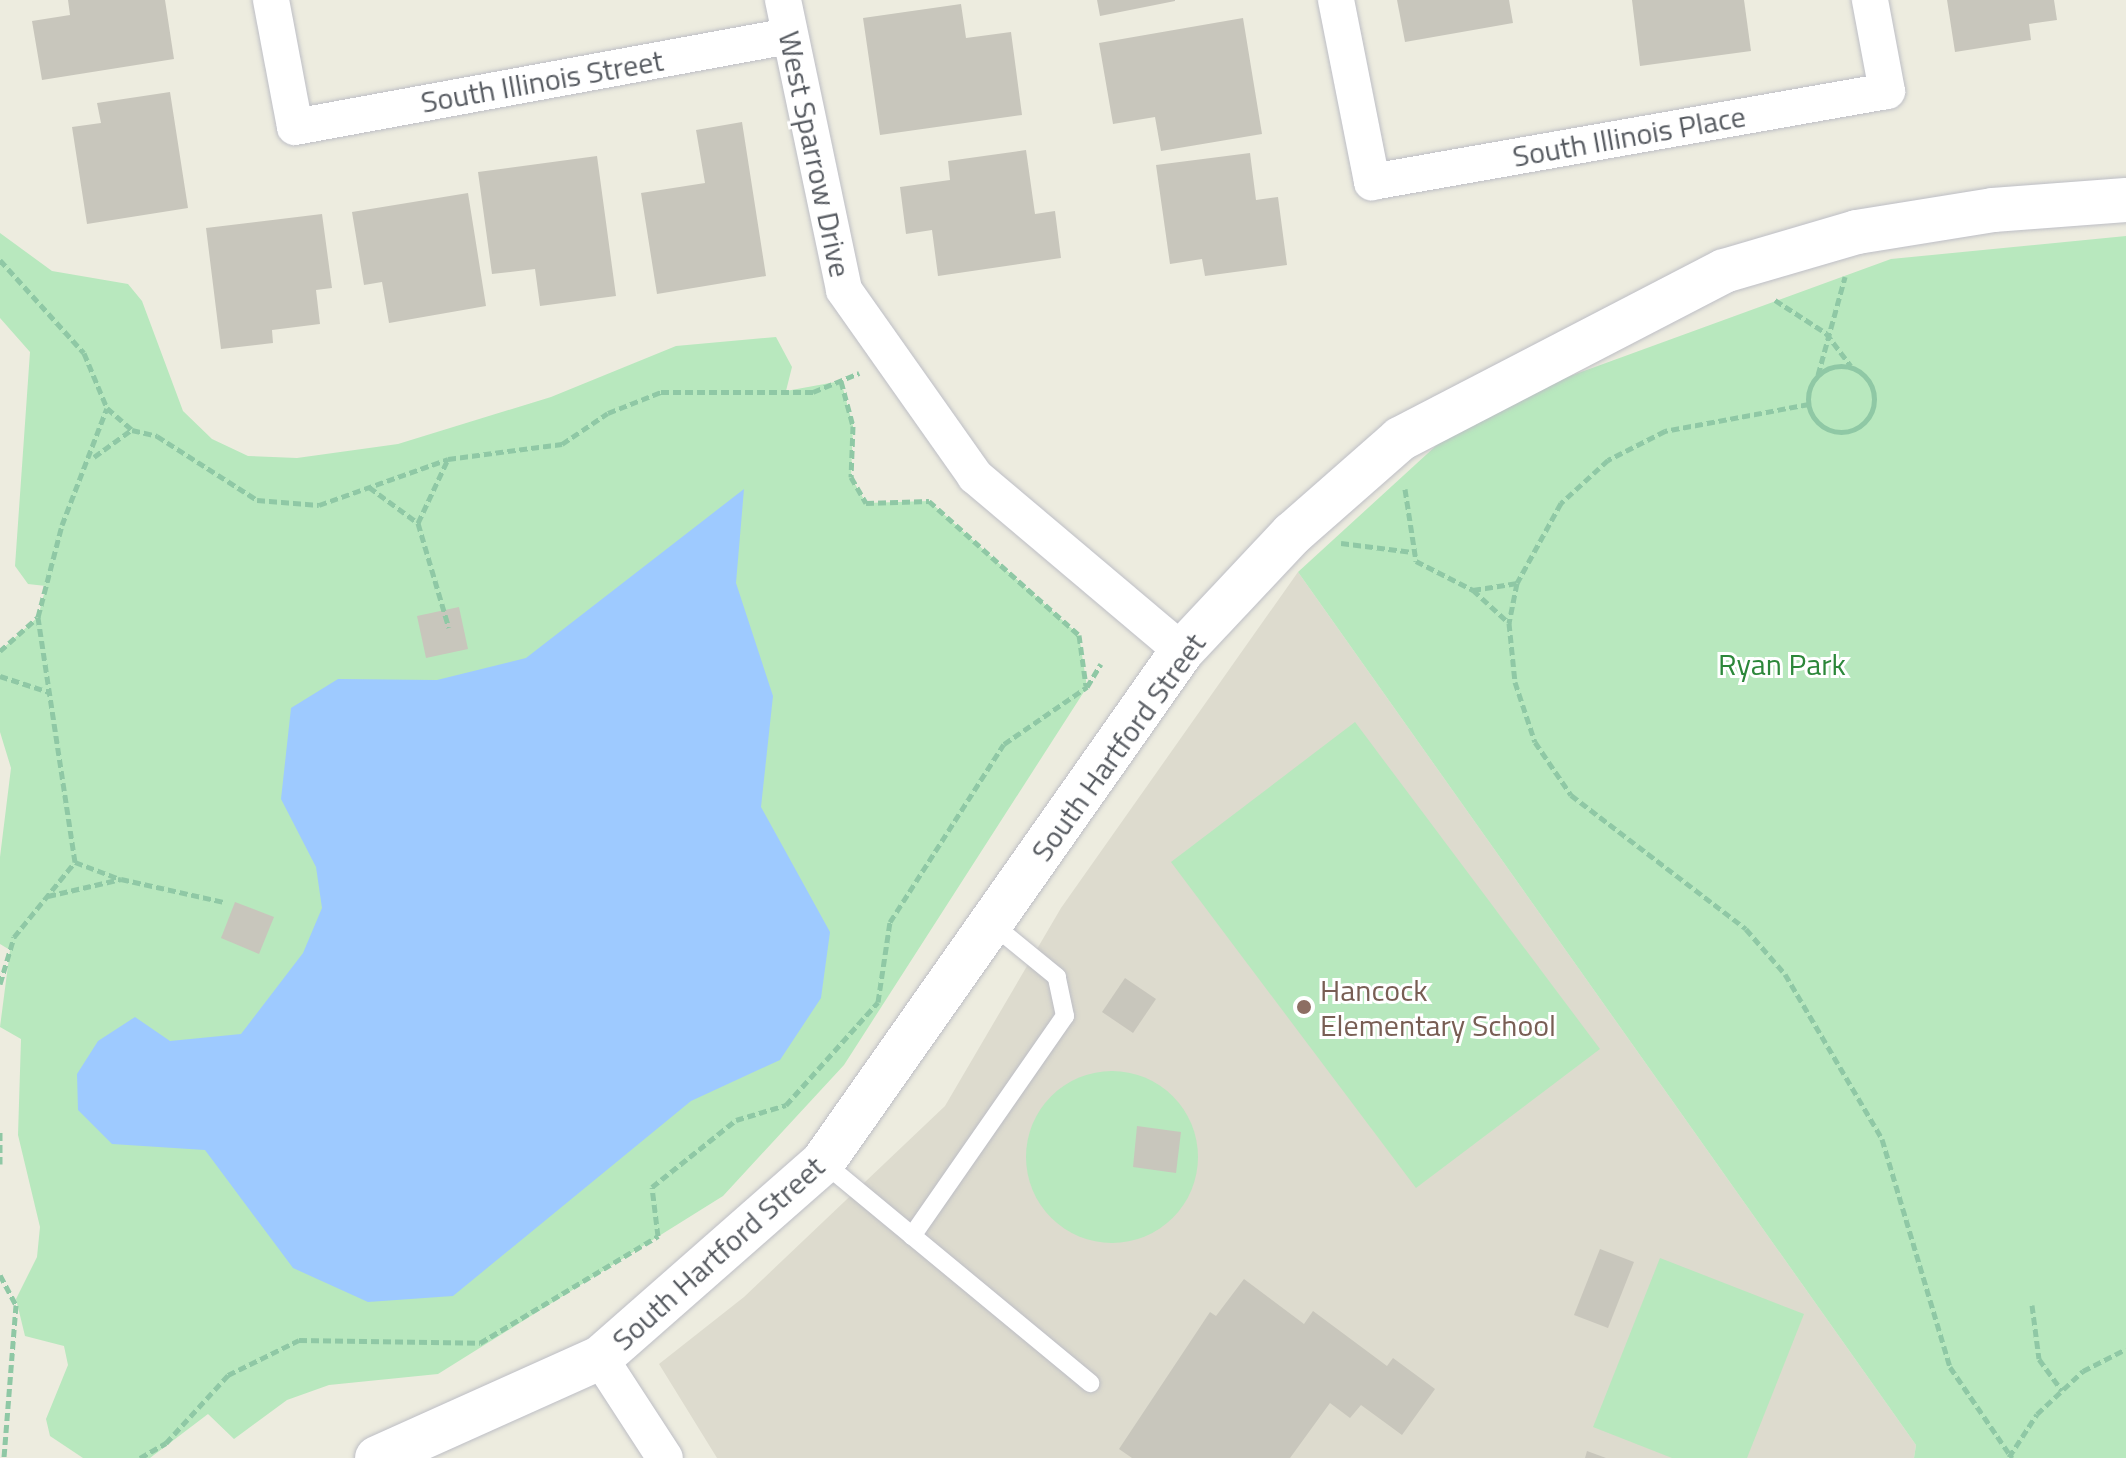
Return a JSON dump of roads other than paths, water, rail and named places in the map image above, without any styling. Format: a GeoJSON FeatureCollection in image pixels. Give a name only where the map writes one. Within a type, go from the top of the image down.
{"type":"FeatureCollection","features":[{"type":"Feature","properties":{"kind":"street","name":"South Illinois Street"},"geometry":{"type":"LineString","coordinates":[[271,0],[295,127],[789,36]]}},
{"type":"Feature","properties":{"kind":"street","name":"West Sparrow Drive"},"geometry":{"type":"LineString","coordinates":[[783,0],[844,290],[975,476],[1182,651]]}},
{"type":"Feature","properties":{"kind":"street","name":"South Illinois Place"},"geometry":{"type":"LineString","coordinates":[[1336,0],[1372,182],[1887,91],[1870,0]]}},
{"type":"Feature","properties":{"kind":"street","name":"South Hartford Street"},"geometry":{"type":"LineString","coordinates":[[377,1458],[600,1358],[823,1162],[1182,651],[1292,534],[1400,439],[1724,271],[1857,232],[1993,210],[2126,200]]}},
{"type":"Feature","properties":{"kind":"street"},"geometry":{"type":"LineString","coordinates":[[600,1358],[665,1458]]}},
{"type":"Feature","properties":{"kind":"lane"},"geometry":{"type":"LineString","coordinates":[[912,1236],[1065,1016],[1057,977],[991,923]]}},
{"type":"Feature","properties":{"kind":"lane"},"geometry":{"type":"LineString","coordinates":[[823,1162],[1090,1383]]}},
{"type":"Feature","properties":{"kind":"water"},"geometry":{"type":"Polygon","coordinates":[[[744,489],[736,583],[773,696],[761,807],[830,932],[821,998],[780,1060],[691,1101],[453,1296],[368,1302],[293,1268],[205,1150],[112,1144],[78,1110],[77,1074],[98,1041],[135,1017],[170,1041],[241,1034],[303,953],[322,908],[316,867],[281,799],[291,708],[338,679],[437,680],[526,658],[744,489]]]}},
{"type":"Feature","properties":{"kind":"place","name":"Hancock Elementary School"},"geometry":{"type":"Point","coordinates":[1304,1007]}},
{"type":"Feature","properties":{"kind":"park label","name":"Ryan Park"},"geometry":{"type":"Point","coordinates":[1782,664]}}]}
